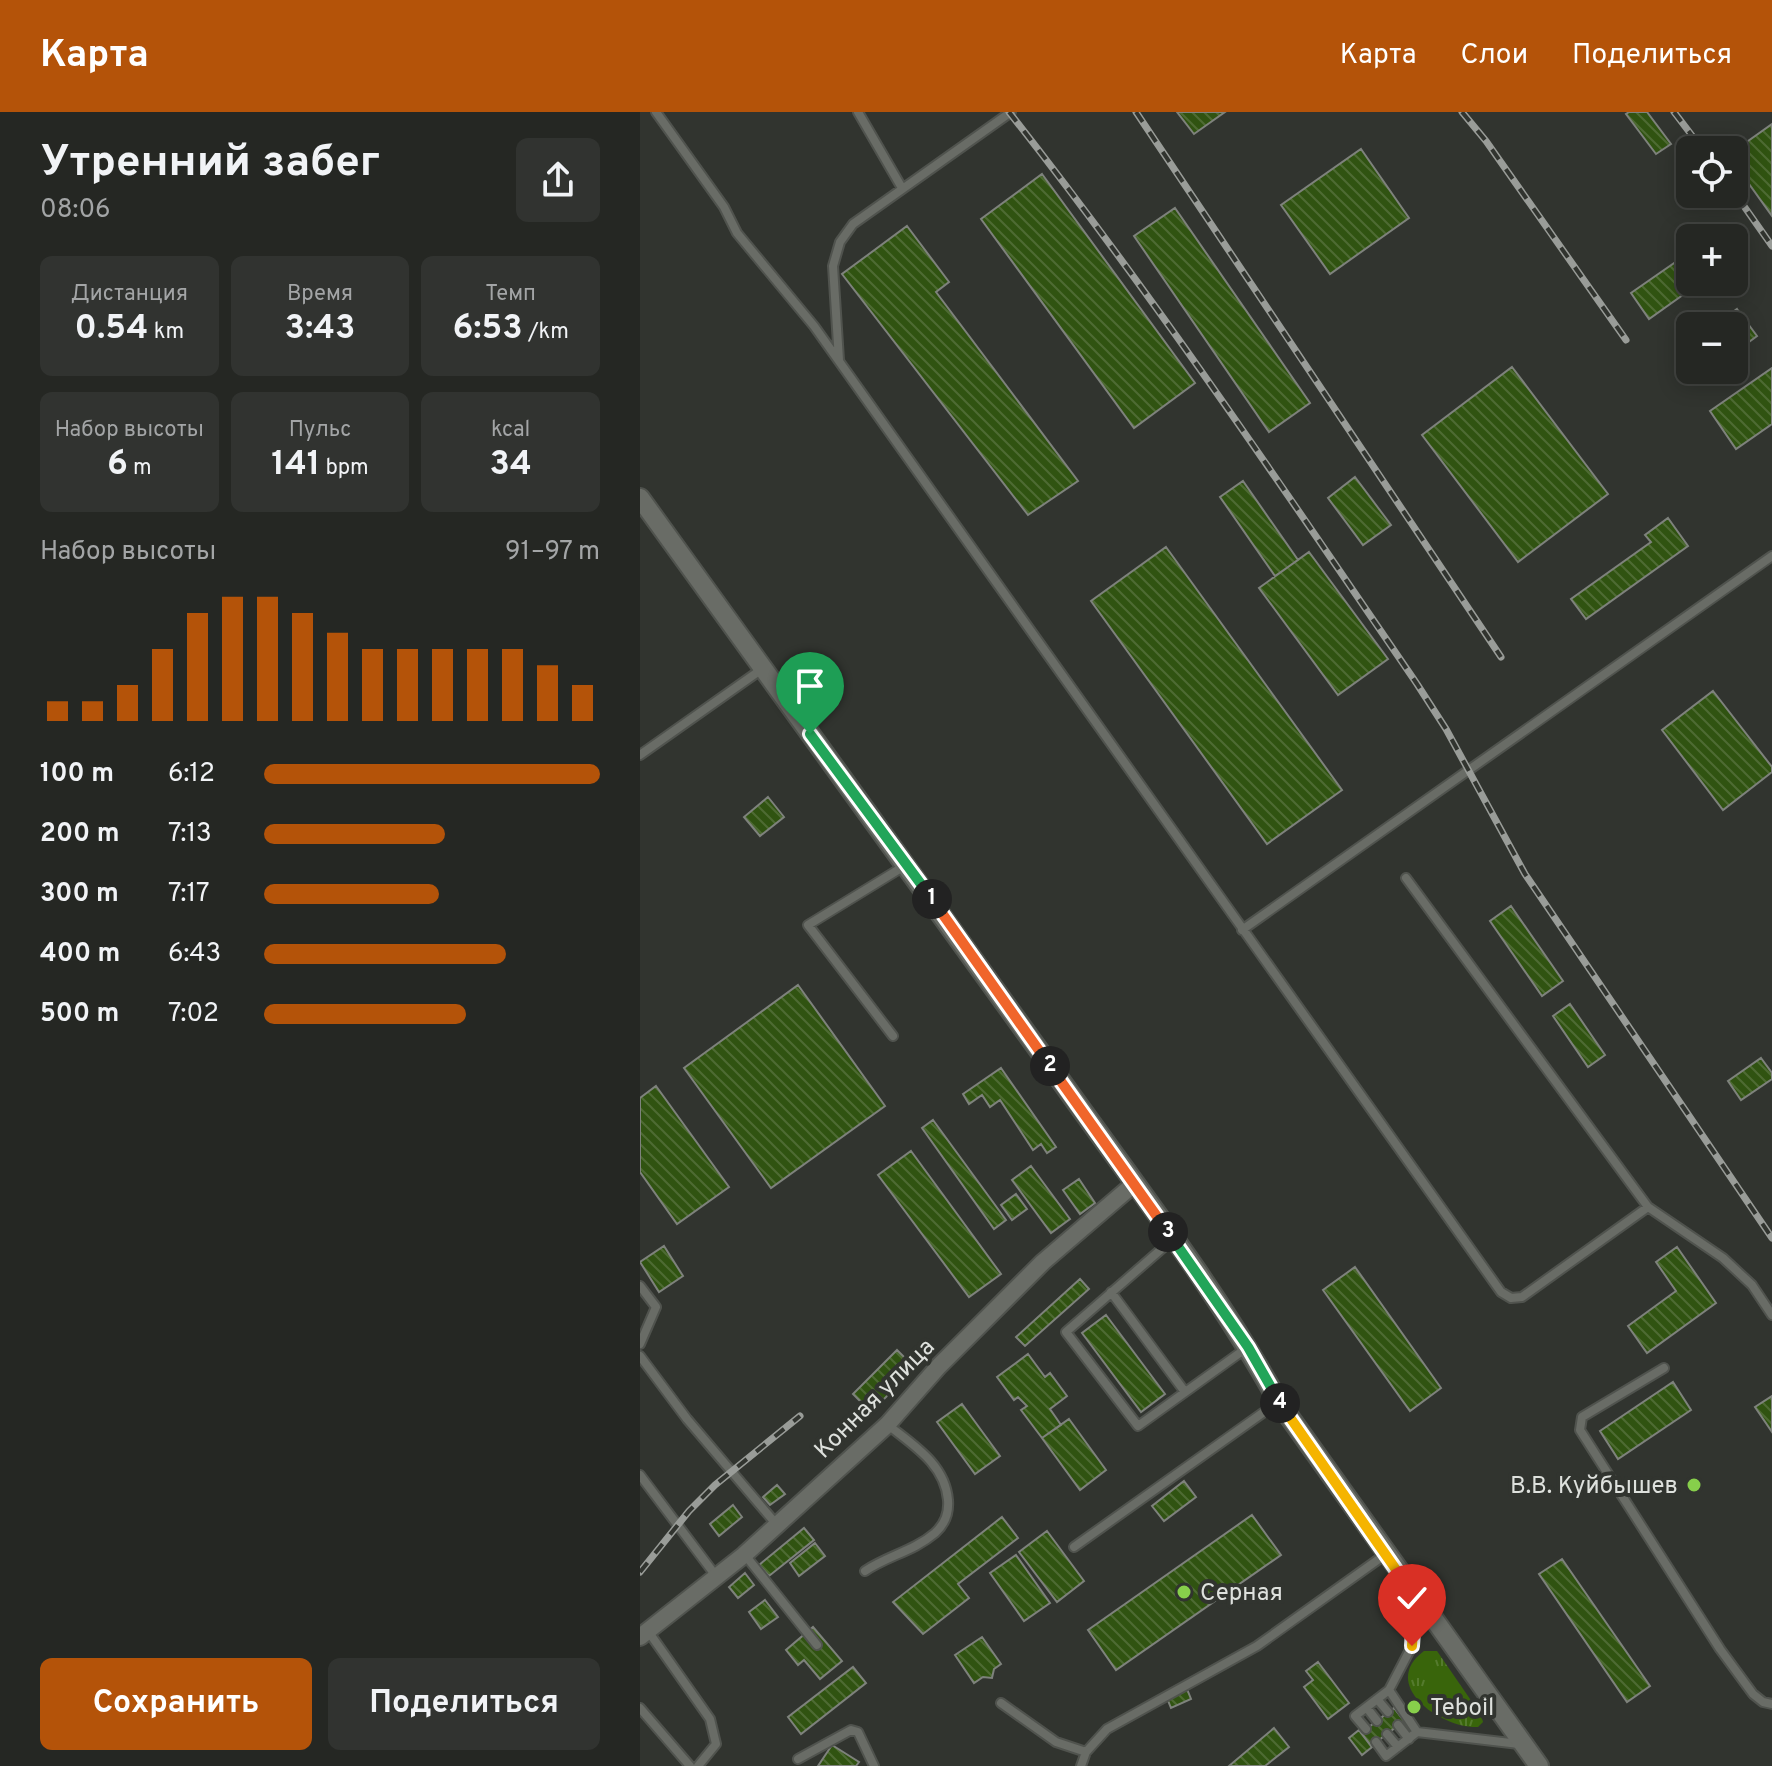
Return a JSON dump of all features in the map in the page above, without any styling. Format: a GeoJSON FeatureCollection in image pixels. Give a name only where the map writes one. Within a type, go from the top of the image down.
{"type":"FeatureCollection","features":[{"type":"Feature","properties":{"kind":"street"},"geometry":{"type":"LineString","coordinates":[[640,498],[907,864],[1173,1239],[1248,1347],[1278,1401],[1539,1766]]}},
{"type":"Feature","properties":{"kind":"street","name":"Конная улица"},"geometry":{"type":"LineString","coordinates":[[644,1634],[744,1555],[887,1425],[939,1366],[1043,1262],[1134,1184]]}},
{"type":"Feature","properties":{"kind":"lane"},"geometry":{"type":"LineString","coordinates":[[656,112],[724,207],[737,233],[814,326],[1501,1292],[1511,1298],[1522,1297],[1648,1207]]}},
{"type":"Feature","properties":{"kind":"lane"},"geometry":{"type":"LineString","coordinates":[[858,112],[902,188]]}},
{"type":"Feature","properties":{"kind":"lane"},"geometry":{"type":"LineString","coordinates":[[839,361],[833,266],[840,242],[853,224],[1011,112]]}},
{"type":"Feature","properties":{"kind":"lane"},"geometry":{"type":"LineString","coordinates":[[1242,930],[1772,556]]}},
{"type":"Feature","properties":{"kind":"lane"},"geometry":{"type":"LineString","coordinates":[[640,755],[762,669]]}},
{"type":"Feature","properties":{"kind":"lane"},"geometry":{"type":"LineString","coordinates":[[893,1036],[808,925],[907,864]]}},
{"type":"Feature","properties":{"kind":"lane"},"geometry":{"type":"LineString","coordinates":[[1406,878],[1648,1207],[1723,1258],[1752,1285],[1772,1315]]}},
{"type":"Feature","properties":{"kind":"lane"},"geometry":{"type":"LineString","coordinates":[[1173,1239],[1066,1332],[1138,1426],[1248,1347]]}},
{"type":"Feature","properties":{"kind":"lane"},"geometry":{"type":"LineString","coordinates":[[640,1286],[656,1307],[640,1344]]}},
{"type":"Feature","properties":{"kind":"lane"},"geometry":{"type":"LineString","coordinates":[[1111,1292],[1185,1392]]}},
{"type":"Feature","properties":{"kind":"lane"},"geometry":{"type":"LineString","coordinates":[[640,1356],[687,1419],[777,1525]]}},
{"type":"Feature","properties":{"kind":"lane"},"geometry":{"type":"LineString","coordinates":[[1664,1368],[1582,1417],[1580,1430],[1720,1649],[1753,1694],[1763,1702],[1772,1704]]}},
{"type":"Feature","properties":{"kind":"lane"},"geometry":{"type":"LineString","coordinates":[[1074,1547],[1278,1401]]}},
{"type":"Feature","properties":{"kind":"lane"},"geometry":{"type":"LineString","coordinates":[[865,1571],[884,1558],[906,1552],[936,1532],[945,1520],[948,1508],[942,1477],[926,1454],[887,1425]]}},
{"type":"Feature","properties":{"kind":"lane"},"geometry":{"type":"LineString","coordinates":[[640,1475],[716,1576]]}},
{"type":"Feature","properties":{"kind":"lane"},"geometry":{"type":"LineString","coordinates":[[1081,1766],[1086,1752],[1107,1729],[1257,1646],[1386,1554]]}},
{"type":"Feature","properties":{"kind":"lane"},"geometry":{"type":"LineString","coordinates":[[744,1555],[817,1645]]}},
{"type":"Feature","properties":{"kind":"lane"},"geometry":{"type":"LineString","coordinates":[[1366,1729],[1355,1716],[1389,1690],[1412,1646],[1414,1619],[1411,1590]]}},
{"type":"Feature","properties":{"kind":"lane"},"geometry":{"type":"LineString","coordinates":[[644,1634],[710,1719],[716,1744],[698,1766]]}},
{"type":"Feature","properties":{"kind":"lane"},"geometry":{"type":"LineString","coordinates":[[1389,1690],[1417,1732]]}},
{"type":"Feature","properties":{"kind":"lane"},"geometry":{"type":"LineString","coordinates":[[1377,1699],[1388,1712]]}},
{"type":"Feature","properties":{"kind":"lane"},"geometry":{"type":"LineString","coordinates":[[1001,1703],[1056,1742],[1086,1752]]}},
{"type":"Feature","properties":{"kind":"lane"},"geometry":{"type":"LineString","coordinates":[[640,1708],[690,1766]]}},
{"type":"Feature","properties":{"kind":"lane"},"geometry":{"type":"LineString","coordinates":[[1367,1708],[1377,1721]]}},
{"type":"Feature","properties":{"kind":"lane"},"geometry":{"type":"LineString","coordinates":[[1398,1725],[1409,1739]]}},
{"type":"Feature","properties":{"kind":"lane"},"geometry":{"type":"LineString","coordinates":[[798,1759],[851,1730],[858,1732],[874,1766]]}},
{"type":"Feature","properties":{"kind":"lane"},"geometry":{"type":"LineString","coordinates":[[1376,1742],[1386,1756],[1417,1732],[1523,1745]]}},
{"type":"Feature","properties":{"kind":"lane"},"geometry":{"type":"LineString","coordinates":[[1387,1734],[1398,1747]]}},
{"type":"Feature","properties":{"kind":"green space"},"geometry":{"type":"Polygon","coordinates":[[[1424,1651],[1437,1651],[1481,1715],[1483,1722],[1478,1727],[1463,1726],[1433,1713],[1411,1691],[1408,1678],[1412,1664],[1424,1651]]]}},
{"type":"Feature","properties":{"kind":"building"},"geometry":{"type":"Polygon","coordinates":[[[1177,112],[1225,112],[1194,134],[1177,112]]]}},
{"type":"Feature","properties":{"kind":"building"},"geometry":{"type":"Polygon","coordinates":[[[1647,112],[1671,144],[1656,154],[1626,114],[1647,112]]]}},
{"type":"Feature","properties":{"kind":"building"},"geometry":{"type":"Polygon","coordinates":[[[1772,124],[1772,216],[1748,183],[1748,141],[1772,124]]]}},
{"type":"Feature","properties":{"kind":"building"},"geometry":{"type":"Polygon","coordinates":[[[1361,149],[1409,218],[1330,274],[1281,205],[1361,149]]]}},
{"type":"Feature","properties":{"kind":"building"},"geometry":{"type":"Polygon","coordinates":[[[1042,174],[1195,383],[1134,428],[981,219],[1042,174]]]}},
{"type":"Feature","properties":{"kind":"building"},"geometry":{"type":"Polygon","coordinates":[[[1175,208],[1310,403],[1269,432],[1134,236],[1175,208]]]}},
{"type":"Feature","properties":{"kind":"building"},"geometry":{"type":"Polygon","coordinates":[[[907,226],[949,282],[936,292],[1078,481],[1028,515],[842,274],[907,226]]]}},
{"type":"Feature","properties":{"kind":"building"},"geometry":{"type":"Polygon","coordinates":[[[1676,262],[1676,296],[1681,296],[1649,319],[1631,293],[1676,262]]]}},
{"type":"Feature","properties":{"kind":"building"},"geometry":{"type":"Polygon","coordinates":[[[1748,324],[1757,336],[1748,343],[1748,324]]]}},
{"type":"Feature","properties":{"kind":"building"},"geometry":{"type":"Polygon","coordinates":[[[1512,367],[1608,494],[1518,562],[1422,435],[1512,367]]]}},
{"type":"Feature","properties":{"kind":"building"},"geometry":{"type":"Polygon","coordinates":[[[1772,368],[1772,424],[1736,449],[1710,411],[1772,368]]]}},
{"type":"Feature","properties":{"kind":"building"},"geometry":{"type":"Polygon","coordinates":[[[1355,477],[1391,525],[1363,545],[1328,498],[1355,477]]]}},
{"type":"Feature","properties":{"kind":"building"},"geometry":{"type":"Polygon","coordinates":[[[1243,481],[1298,560],[1275,576],[1220,497],[1243,481]]]}},
{"type":"Feature","properties":{"kind":"building"},"geometry":{"type":"Polygon","coordinates":[[[1668,518],[1688,546],[1586,619],[1571,599],[1651,542],[1645,535],[1668,518]]]}},
{"type":"Feature","properties":{"kind":"building"},"geometry":{"type":"Polygon","coordinates":[[[1166,547],[1342,790],[1267,844],[1091,601],[1166,547]]]}},
{"type":"Feature","properties":{"kind":"building"},"geometry":{"type":"Polygon","coordinates":[[[1309,552],[1388,659],[1338,695],[1259,588],[1309,552]]]}},
{"type":"Feature","properties":{"kind":"building"},"geometry":{"type":"Polygon","coordinates":[[[1713,691],[1772,767],[1772,772],[1723,810],[1662,730],[1713,691]]]}},
{"type":"Feature","properties":{"kind":"building"},"geometry":{"type":"Polygon","coordinates":[[[768,797],[784,817],[760,836],[744,817],[768,797]]]}},
{"type":"Feature","properties":{"kind":"building"},"geometry":{"type":"Polygon","coordinates":[[[1511,906],[1563,981],[1542,996],[1490,921],[1511,906]]]}},
{"type":"Feature","properties":{"kind":"building"},"geometry":{"type":"Polygon","coordinates":[[[798,985],[885,1106],[771,1188],[684,1068],[798,985]]]}},
{"type":"Feature","properties":{"kind":"building"},"geometry":{"type":"Polygon","coordinates":[[[1570,1004],[1605,1055],[1588,1067],[1553,1016],[1570,1004]]]}},
{"type":"Feature","properties":{"kind":"building"},"geometry":{"type":"Polygon","coordinates":[[[1761,1058],[1772,1073],[1772,1079],[1741,1100],[1728,1081],[1761,1058]]]}},
{"type":"Feature","properties":{"kind":"building"},"geometry":{"type":"Polygon","coordinates":[[[1001,1068],[1056,1147],[1047,1153],[1041,1144],[1033,1150],[1000,1100],[990,1107],[982,1095],[969,1104],[963,1094],[1001,1068]]]}},
{"type":"Feature","properties":{"kind":"building"},"geometry":{"type":"Polygon","coordinates":[[[656,1086],[729,1187],[677,1224],[640,1172],[640,1098],[656,1086]]]}},
{"type":"Feature","properties":{"kind":"building"},"geometry":{"type":"Polygon","coordinates":[[[933,1120],[1006,1220],[994,1229],[922,1128],[933,1120]]]}},
{"type":"Feature","properties":{"kind":"building"},"geometry":{"type":"Polygon","coordinates":[[[911,1151],[1001,1274],[969,1297],[878,1175],[911,1151]]]}},
{"type":"Feature","properties":{"kind":"building"},"geometry":{"type":"Polygon","coordinates":[[[1031,1166],[1070,1219],[1051,1233],[1012,1180],[1031,1166]]]}},
{"type":"Feature","properties":{"kind":"building"},"geometry":{"type":"Polygon","coordinates":[[[1079,1179],[1095,1203],[1080,1214],[1063,1190],[1079,1179]]]}},
{"type":"Feature","properties":{"kind":"building"},"geometry":{"type":"Polygon","coordinates":[[[1016,1194],[1027,1209],[1012,1220],[1001,1205],[1016,1194]]]}},
{"type":"Feature","properties":{"kind":"building"},"geometry":{"type":"Polygon","coordinates":[[[664,1246],[683,1276],[659,1292],[640,1262],[664,1246]]]}},
{"type":"Feature","properties":{"kind":"building"},"geometry":{"type":"Polygon","coordinates":[[[1677,1247],[1716,1303],[1647,1353],[1628,1326],[1676,1291],[1656,1262],[1677,1247]]]}},
{"type":"Feature","properties":{"kind":"building"},"geometry":{"type":"Polygon","coordinates":[[[1355,1267],[1441,1388],[1410,1411],[1323,1290],[1355,1267]]]}},
{"type":"Feature","properties":{"kind":"building"},"geometry":{"type":"Polygon","coordinates":[[[1080,1279],[1089,1289],[1025,1346],[1016,1337],[1080,1279]]]}},
{"type":"Feature","properties":{"kind":"building"},"geometry":{"type":"Polygon","coordinates":[[[1106,1315],[1165,1394],[1141,1412],[1082,1333],[1106,1315]]]}},
{"type":"Feature","properties":{"kind":"building"},"geometry":{"type":"Polygon","coordinates":[[[897,1350],[915,1368],[871,1412],[853,1394],[897,1350]]]}},
{"type":"Feature","properties":{"kind":"building"},"geometry":{"type":"Polygon","coordinates":[[[1028,1354],[1045,1377],[1050,1373],[1067,1396],[1050,1409],[1061,1425],[1042,1438],[1021,1410],[1027,1406],[1018,1397],[1014,1400],[997,1377],[1028,1354]]]}},
{"type":"Feature","properties":{"kind":"building"},"geometry":{"type":"Polygon","coordinates":[[[1673,1382],[1691,1410],[1618,1459],[1600,1431],[1673,1382]]]}},
{"type":"Feature","properties":{"kind":"building"},"geometry":{"type":"Polygon","coordinates":[[[1772,1396],[1772,1432],[1755,1407],[1772,1396]]]}},
{"type":"Feature","properties":{"kind":"building"},"geometry":{"type":"Polygon","coordinates":[[[962,1404],[1000,1456],[975,1474],[937,1422],[962,1404]]]}},
{"type":"Feature","properties":{"kind":"building"},"geometry":{"type":"Polygon","coordinates":[[[1069,1419],[1106,1470],[1080,1490],[1042,1438],[1069,1419]]]}},
{"type":"Feature","properties":{"kind":"building"},"geometry":{"type":"Polygon","coordinates":[[[1184,1481],[1196,1497],[1164,1521],[1152,1506],[1184,1481]]]}},
{"type":"Feature","properties":{"kind":"building"},"geometry":{"type":"Polygon","coordinates":[[[777,1485],[785,1494],[770,1505],[763,1497],[777,1485]]]}},
{"type":"Feature","properties":{"kind":"building"},"geometry":{"type":"Polygon","coordinates":[[[733,1505],[742,1517],[719,1536],[710,1524],[733,1505]]]}},
{"type":"Feature","properties":{"kind":"building","name":"Серная"},"geometry":{"type":"Polygon","coordinates":[[[1252,1515],[1281,1555],[1116,1670],[1088,1630],[1252,1515]]]}},
{"type":"Feature","properties":{"kind":"building"},"geometry":{"type":"Polygon","coordinates":[[[1002,1517],[1018,1538],[958,1584],[969,1598],[923,1634],[893,1602],[1002,1517]]]}},
{"type":"Feature","properties":{"kind":"building"},"geometry":{"type":"Polygon","coordinates":[[[804,1528],[814,1540],[769,1576],[759,1565],[804,1528]]]}},
{"type":"Feature","properties":{"kind":"building"},"geometry":{"type":"Polygon","coordinates":[[[1047,1531],[1084,1581],[1057,1602],[1019,1552],[1047,1531]]]}},
{"type":"Feature","properties":{"kind":"building"},"geometry":{"type":"Polygon","coordinates":[[[815,1543],[825,1556],[799,1576],[790,1563],[815,1543]]]}},
{"type":"Feature","properties":{"kind":"building"},"geometry":{"type":"Polygon","coordinates":[[[1016,1555],[1050,1603],[1024,1621],[990,1573],[1016,1555]]]}},
{"type":"Feature","properties":{"kind":"building"},"geometry":{"type":"Polygon","coordinates":[[[1562,1559],[1650,1686],[1627,1702],[1539,1574],[1562,1559]]]}},
{"type":"Feature","properties":{"kind":"building"},"geometry":{"type":"Polygon","coordinates":[[[745,1573],[754,1585],[738,1598],[729,1587],[745,1573]]]}},
{"type":"Feature","properties":{"kind":"building"},"geometry":{"type":"Polygon","coordinates":[[[765,1600],[778,1617],[761,1629],[749,1612],[765,1600]]]}},
{"type":"Feature","properties":{"kind":"building"},"geometry":{"type":"Polygon","coordinates":[[[813,1627],[842,1661],[820,1679],[804,1660],[798,1665],[786,1650],[813,1627]]]}},
{"type":"Feature","properties":{"kind":"building"},"geometry":{"type":"Polygon","coordinates":[[[982,1637],[1001,1664],[994,1669],[992,1678],[983,1677],[974,1683],[955,1655],[982,1637]]]}},
{"type":"Feature","properties":{"kind":"building"},"geometry":{"type":"Polygon","coordinates":[[[1318,1662],[1349,1703],[1328,1719],[1304,1687],[1313,1680],[1306,1671],[1318,1662]]]}},
{"type":"Feature","properties":{"kind":"building"},"geometry":{"type":"Polygon","coordinates":[[[853,1667],[866,1683],[801,1734],[788,1717],[853,1667]]]}},
{"type":"Feature","properties":{"kind":"building"},"geometry":{"type":"Polygon","coordinates":[[[1187,1689],[1191,1699],[1171,1708],[1167,1698],[1187,1689]]]}},
{"type":"Feature","properties":{"kind":"building"},"geometry":{"type":"Polygon","coordinates":[[[1394,1708],[1404,1721],[1371,1746],[1361,1733],[1394,1708]]]}},
{"type":"Feature","properties":{"kind":"building"},"geometry":{"type":"Polygon","coordinates":[[[1274,1728],[1289,1747],[1265,1766],[1229,1766],[1274,1728]]]}},
{"type":"Feature","properties":{"kind":"building"},"geometry":{"type":"Polygon","coordinates":[[[1359,1730],[1372,1747],[1362,1755],[1349,1738],[1359,1730]]]}},
{"type":"Feature","properties":{"kind":"building"},"geometry":{"type":"Polygon","coordinates":[[[832,1745],[859,1762],[856,1766],[818,1766],[832,1745]]]}},
{"type":"Feature","properties":{"kind":"railway"},"geometry":{"type":"LineString","coordinates":[[1009,112],[1167,323],[1417,684],[1446,729],[1525,874],[1772,1238]]}},
{"type":"Feature","properties":{"kind":"railway"},"geometry":{"type":"LineString","coordinates":[[1136,112],[1501,657]]}},
{"type":"Feature","properties":{"kind":"railway"},"geometry":{"type":"LineString","coordinates":[[1462,112],[1486,141],[1626,340]]}},
{"type":"Feature","properties":{"kind":"railway"},"geometry":{"type":"LineString","coordinates":[[1674,112],[1692,136]]}},
{"type":"Feature","properties":{"kind":"railway"},"geometry":{"type":"LineString","coordinates":[[1745,208],[1772,246]]}},
{"type":"Feature","properties":{"kind":"railway"},"geometry":{"type":"LineString","coordinates":[[640,1572],[689,1511],[715,1485],[800,1416]]}},
{"type":"Feature","properties":{"kind":"place","name":"В.В. Куйбышев"},"geometry":{"type":"Point","coordinates":[1694,1485]}},
{"type":"Feature","properties":{"kind":"place","name":"Серная"},"geometry":{"type":"Point","coordinates":[1184,1592]}},
{"type":"Feature","properties":{"kind":"place","name":"Teboil"},"geometry":{"type":"Point","coordinates":[1414,1707]}},
{"type":"Feature","properties":{"kind":"route"},"geometry":{"type":"LineString","coordinates":[[810,734],[907,864],[1173,1239],[1248,1347],[1278,1401],[1411,1590],[1414,1619],[1412,1646]]}}]}
